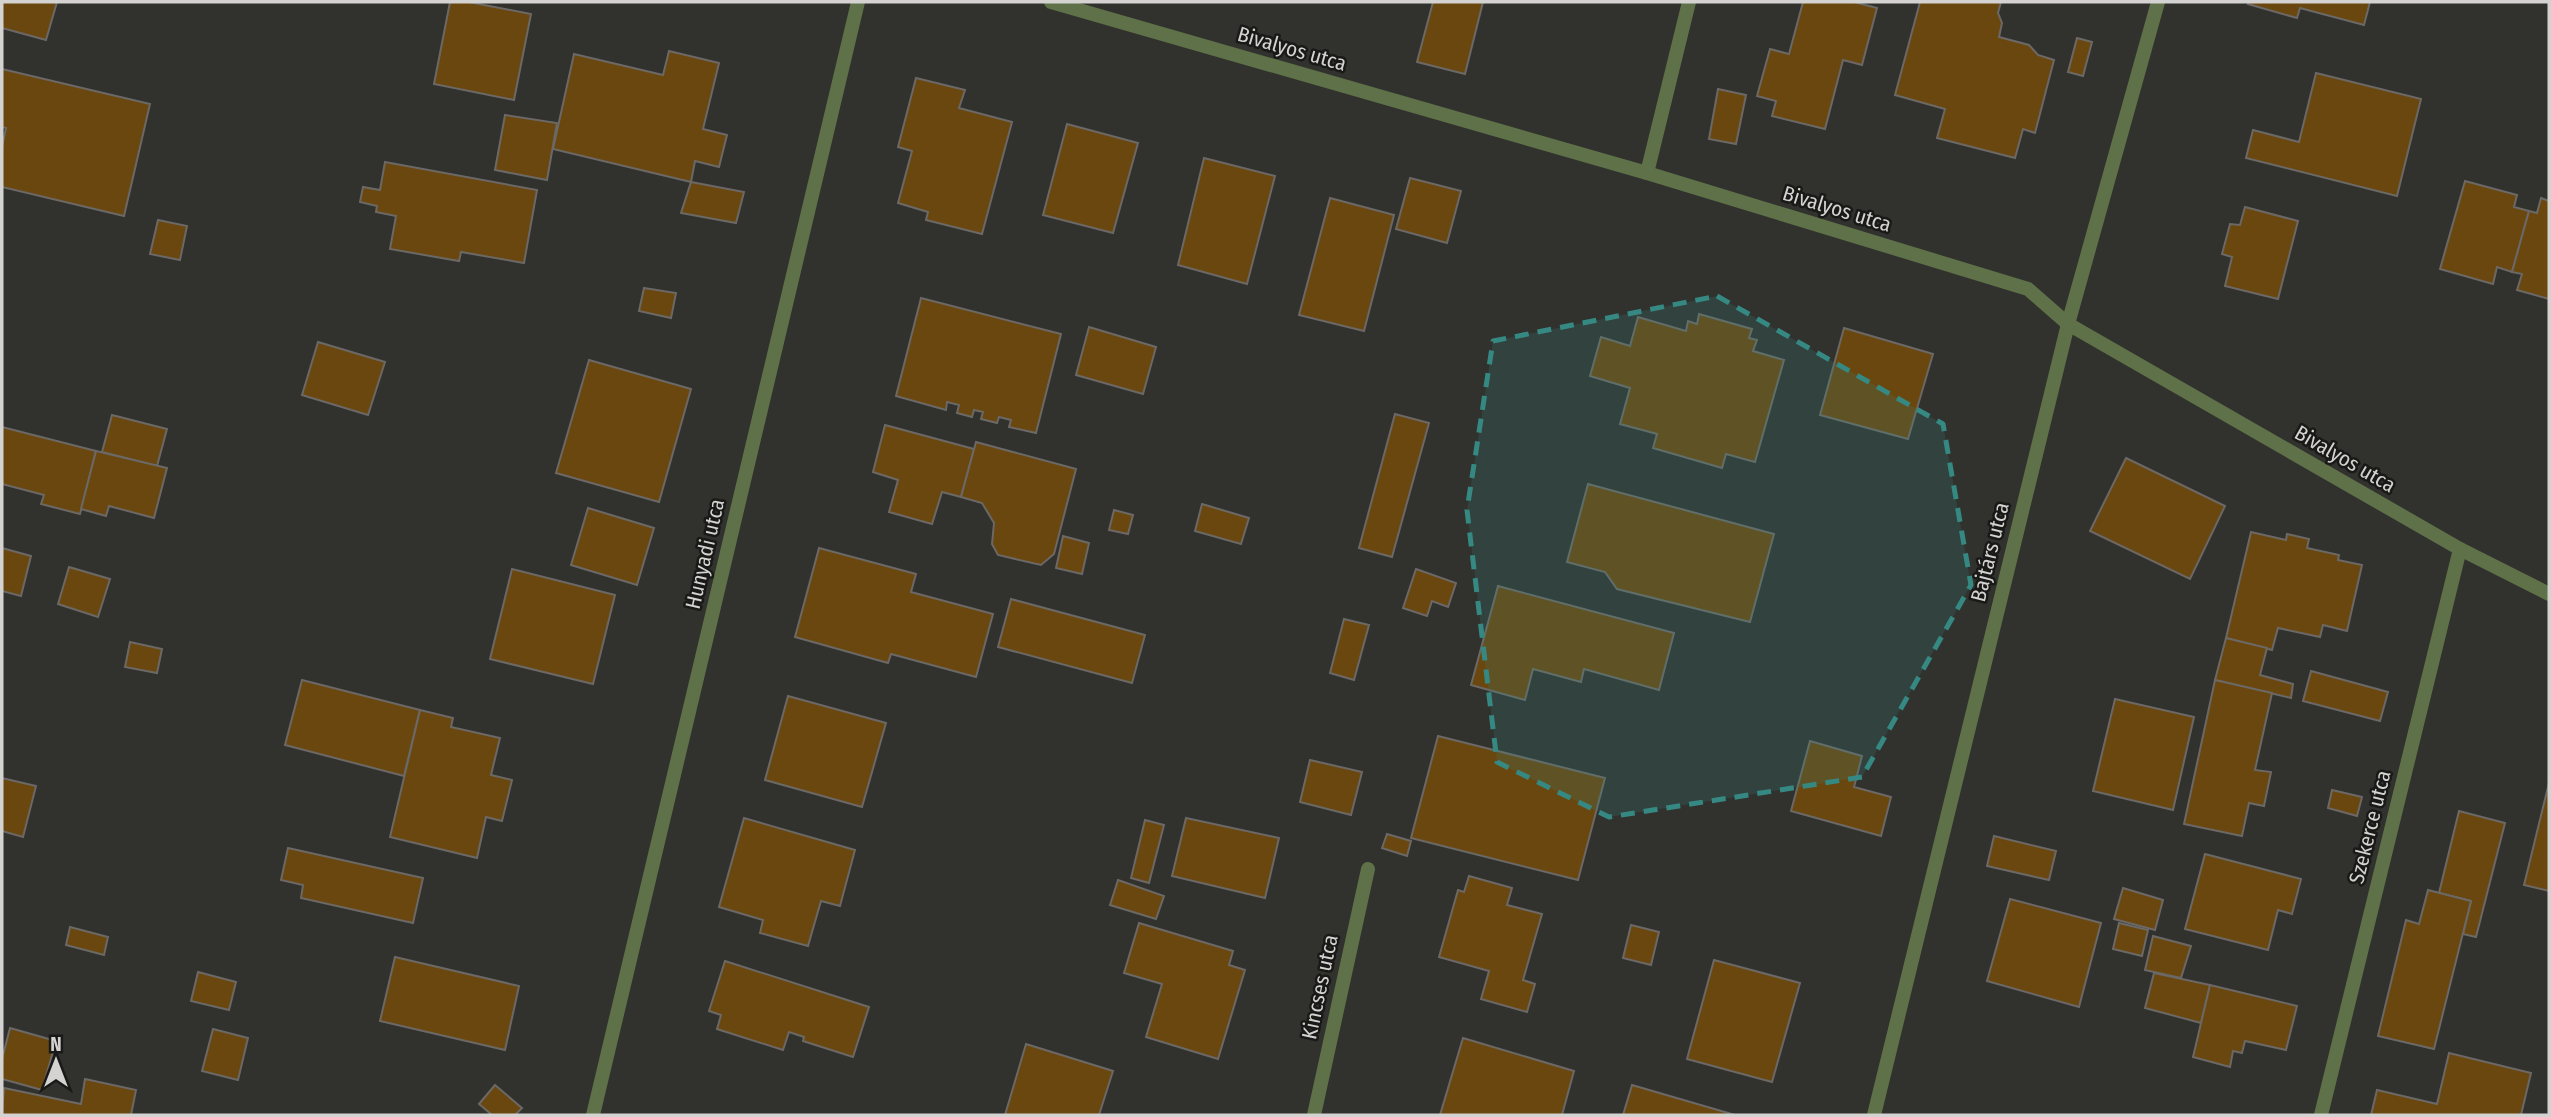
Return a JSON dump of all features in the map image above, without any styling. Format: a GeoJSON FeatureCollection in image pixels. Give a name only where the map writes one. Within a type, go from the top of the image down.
{"type":"FeatureCollection","features":[{"type":"Feature","properties":{"kind":"street","name":"Hunyadi utca"},"geometry":{"type":"LineString","coordinates":[[593,1115],[858,2]]}},
{"type":"Feature","properties":{"kind":"street","name":"Bivalyos utca"},"geometry":{"type":"LineString","coordinates":[[1051,2],[1647,173],[2028,289],[2068,324],[2460,549],[2549,594]]}},
{"type":"Feature","properties":{"kind":"street"},"geometry":{"type":"LineString","coordinates":[[1647,173],[1689,2]]}},
{"type":"Feature","properties":{"kind":"street","name":"Bajtárs utca"},"geometry":{"type":"LineString","coordinates":[[1874,1115],[2068,324],[2158,2]]}},
{"type":"Feature","properties":{"kind":"street","name":"Szekerce utca"},"geometry":{"type":"LineString","coordinates":[[2321,1115],[2460,549]]}},
{"type":"Feature","properties":{"kind":"street","name":"Kincses utca"},"geometry":{"type":"LineString","coordinates":[[1314,1115],[1368,869]]}},
{"type":"Feature","properties":{"kind":"highlighted area"},"geometry":{"type":"Polygon","coordinates":[[[1717,296],[1943,424],[1971,585],[1862,777],[1609,817],[1497,762],[1467,510],[1493,341],[1717,296]]]}},
{"type":"Feature","properties":{"kind":"building"},"geometry":{"type":"Polygon","coordinates":[[[2,2],[57,2],[46,40],[2,28],[2,2]]]}},
{"type":"Feature","properties":{"kind":"building"},"geometry":{"type":"Polygon","coordinates":[[[450,2],[469,2],[531,14],[514,100],[434,84],[450,2]]]}},
{"type":"Feature","properties":{"kind":"building"},"geometry":{"type":"Polygon","coordinates":[[[1433,2],[1483,2],[1465,74],[1417,62],[1433,2]]]}},
{"type":"Feature","properties":{"kind":"building"},"geometry":{"type":"Polygon","coordinates":[[[1803,2],[1854,2],[1877,8],[1862,65],[1843,60],[1825,129],[1772,116],[1776,101],[1757,96],[1770,49],[1789,54],[1803,2]]]}},
{"type":"Feature","properties":{"kind":"building"},"geometry":{"type":"Polygon","coordinates":[[[1920,2],[2001,2],[1998,13],[2002,23],[1999,37],[2029,45],[2038,55],[2054,60],[2035,133],[2023,129],[2015,158],[1937,138],[1945,109],[1895,95],[1920,2]]]}},
{"type":"Feature","properties":{"kind":"building"},"geometry":{"type":"Polygon","coordinates":[[[2370,2],[2364,25],[2300,8],[2297,18],[2248,4],[2370,2]]]}},
{"type":"Feature","properties":{"kind":"building"},"geometry":{"type":"Polygon","coordinates":[[[2077,38],[2092,42],[2083,76],[2068,72],[2077,38]]]}},
{"type":"Feature","properties":{"kind":"building"},"geometry":{"type":"Polygon","coordinates":[[[669,51],[719,63],[703,129],[727,135],[719,167],[695,161],[691,182],[553,149],[574,54],[663,75],[669,51]]]}},
{"type":"Feature","properties":{"kind":"building"},"geometry":{"type":"Polygon","coordinates":[[[2,69],[150,104],[124,216],[2,187],[2,147],[6,128],[2,127],[2,69]]]}},
{"type":"Feature","properties":{"kind":"building"},"geometry":{"type":"Polygon","coordinates":[[[2316,73],[2421,99],[2397,196],[2246,158],[2253,130],[2299,142],[2316,73]]]}},
{"type":"Feature","properties":{"kind":"building"},"geometry":{"type":"Polygon","coordinates":[[[916,78],[965,90],[959,108],[1012,122],[982,234],[926,220],[928,212],[898,203],[912,151],[898,147],[916,78]]]}},
{"type":"Feature","properties":{"kind":"building"},"geometry":{"type":"Polygon","coordinates":[[[1718,89],[1746,95],[1736,144],[1709,139],[1718,89]]]}},
{"type":"Feature","properties":{"kind":"building"},"geometry":{"type":"Polygon","coordinates":[[[505,115],[557,123],[547,180],[495,170],[505,115]]]}},
{"type":"Feature","properties":{"kind":"building"},"geometry":{"type":"Polygon","coordinates":[[[1067,124],[1138,143],[1113,233],[1043,215],[1067,124]]]}},
{"type":"Feature","properties":{"kind":"building"},"geometry":{"type":"Polygon","coordinates":[[[1204,158],[1275,176],[1247,284],[1178,265],[1204,158]]]}},
{"type":"Feature","properties":{"kind":"building"},"geometry":{"type":"Polygon","coordinates":[[[385,162],[537,190],[524,263],[461,252],[459,261],[390,249],[396,216],[376,212],[377,206],[360,202],[363,187],[380,190],[385,162]]]}},
{"type":"Feature","properties":{"kind":"building"},"geometry":{"type":"Polygon","coordinates":[[[1410,178],[1461,191],[1447,243],[1396,229],[1410,178]]]}},
{"type":"Feature","properties":{"kind":"building"},"geometry":{"type":"Polygon","coordinates":[[[2465,181],[2517,195],[2514,207],[2529,211],[2512,272],[2497,267],[2493,284],[2440,269],[2465,181]]]}},
{"type":"Feature","properties":{"kind":"building"},"geometry":{"type":"Polygon","coordinates":[[[691,182],[744,192],[736,223],[681,213],[691,182]]]}},
{"type":"Feature","properties":{"kind":"building"},"geometry":{"type":"Polygon","coordinates":[[[1330,198],[1394,215],[1364,331],[1299,315],[1330,198]]]}},
{"type":"Feature","properties":{"kind":"building"},"geometry":{"type":"Polygon","coordinates":[[[2541,198],[2549,201],[2549,299],[2517,290],[2522,274],[2512,272],[2529,211],[2537,213],[2541,198]]]}},
{"type":"Feature","properties":{"kind":"building"},"geometry":{"type":"Polygon","coordinates":[[[2245,207],[2298,221],[2278,299],[2225,286],[2232,257],[2222,254],[2230,224],[2240,225],[2245,207]]]}},
{"type":"Feature","properties":{"kind":"building"},"geometry":{"type":"Polygon","coordinates":[[[158,220],[187,226],[180,260],[150,254],[158,220]]]}},
{"type":"Feature","properties":{"kind":"building"},"geometry":{"type":"Polygon","coordinates":[[[644,288],[676,293],[671,318],[639,311],[644,288]]]}},
{"type":"Feature","properties":{"kind":"building"},"geometry":{"type":"Polygon","coordinates":[[[921,298],[1061,334],[1036,433],[1009,427],[1011,420],[999,417],[997,423],[981,419],[983,412],[974,410],[972,417],[957,413],[959,405],[947,402],[946,410],[896,396],[921,298]]]}},
{"type":"Feature","properties":{"kind":"building"},"geometry":{"type":"Polygon","coordinates":[[[1699,314],[1752,329],[1749,338],[1757,340],[1753,351],[1784,360],[1755,462],[1726,454],[1722,468],[1653,448],[1657,434],[1620,424],[1630,388],[1590,376],[1601,337],[1630,346],[1638,317],[1686,331],[1688,321],[1697,324],[1699,314]]]}},
{"type":"Feature","properties":{"kind":"building"},"geometry":{"type":"Polygon","coordinates":[[[1089,327],[1156,347],[1143,394],[1076,375],[1089,327]]]}},
{"type":"Feature","properties":{"kind":"building"},"geometry":{"type":"Polygon","coordinates":[[[1844,328],[1933,354],[1908,439],[1820,415],[1844,328]]]}},
{"type":"Feature","properties":{"kind":"building"},"geometry":{"type":"Polygon","coordinates":[[[318,342],[385,362],[368,415],[302,395],[318,342]]]}},
{"type":"Feature","properties":{"kind":"building"},"geometry":{"type":"Polygon","coordinates":[[[589,360],[691,389],[659,502],[556,473],[589,360]]]}},
{"type":"Feature","properties":{"kind":"building"},"geometry":{"type":"Polygon","coordinates":[[[1395,414],[1429,423],[1392,557],[1359,548],[1395,414]]]}},
{"type":"Feature","properties":{"kind":"building"},"geometry":{"type":"Polygon","coordinates":[[[112,415],[167,429],[157,466],[102,452],[112,415]]]}},
{"type":"Feature","properties":{"kind":"building"},"geometry":{"type":"Polygon","coordinates":[[[885,425],[974,449],[961,497],[942,492],[932,524],[889,512],[898,480],[873,472],[885,425]]]}},
{"type":"Feature","properties":{"kind":"building"},"geometry":{"type":"Polygon","coordinates":[[[2,427],[96,451],[80,514],[41,504],[44,495],[2,484],[2,427]]]}},
{"type":"Feature","properties":{"kind":"building"},"geometry":{"type":"Polygon","coordinates":[[[976,442],[1076,469],[1054,554],[1041,565],[998,555],[992,544],[994,523],[982,503],[961,497],[976,442]]]}},
{"type":"Feature","properties":{"kind":"building"},"geometry":{"type":"Polygon","coordinates":[[[96,451],[167,468],[154,518],[109,506],[106,516],[81,509],[96,451]]]}},
{"type":"Feature","properties":{"kind":"building"},"geometry":{"type":"Polygon","coordinates":[[[2126,458],[2225,506],[2190,579],[2090,531],[2126,458]]]}},
{"type":"Feature","properties":{"kind":"building"},"geometry":{"type":"Polygon","coordinates":[[[1588,484],[1774,534],[1750,622],[1617,589],[1605,572],[1567,562],[1588,484]]]}},
{"type":"Feature","properties":{"kind":"building"},"geometry":{"type":"Polygon","coordinates":[[[1202,504],[1249,518],[1241,544],[1195,531],[1202,504]]]}},
{"type":"Feature","properties":{"kind":"building"},"geometry":{"type":"Polygon","coordinates":[[[588,508],[654,528],[637,585],[571,565],[588,508]]]}},
{"type":"Feature","properties":{"kind":"building"},"geometry":{"type":"Polygon","coordinates":[[[1114,510],[1133,515],[1128,534],[1109,530],[1114,510]]]}},
{"type":"Feature","properties":{"kind":"building"},"geometry":{"type":"Polygon","coordinates":[[[2251,532],[2286,540],[2287,534],[2309,539],[2307,548],[2339,555],[2338,560],[2362,565],[2347,631],[2323,625],[2320,637],[2278,628],[2272,650],[2226,638],[2251,532]]]}},
{"type":"Feature","properties":{"kind":"building"},"geometry":{"type":"Polygon","coordinates":[[[1063,536],[1089,543],[1082,574],[1056,568],[1063,536]]]}},
{"type":"Feature","properties":{"kind":"building"},"geometry":{"type":"Polygon","coordinates":[[[2,548],[31,556],[21,596],[2,591],[2,548]]]}},
{"type":"Feature","properties":{"kind":"building"},"geometry":{"type":"Polygon","coordinates":[[[819,548],[916,574],[911,592],[993,614],[976,677],[891,654],[888,663],[795,637],[819,548]]]}},
{"type":"Feature","properties":{"kind":"building"},"geometry":{"type":"Polygon","coordinates":[[[69,567],[110,579],[98,617],[58,604],[69,567]]]}},
{"type":"Feature","properties":{"kind":"building"},"geometry":{"type":"Polygon","coordinates":[[[512,569],[615,595],[593,684],[490,659],[512,569]]]}},
{"type":"Feature","properties":{"kind":"building"},"geometry":{"type":"Polygon","coordinates":[[[1416,569],[1456,583],[1448,607],[1432,601],[1427,616],[1403,608],[1416,569]]]}},
{"type":"Feature","properties":{"kind":"building"},"geometry":{"type":"Polygon","coordinates":[[[1498,586],[1674,633],[1659,690],[1584,669],[1581,682],[1533,669],[1525,700],[1471,685],[1498,586]]]}},
{"type":"Feature","properties":{"kind":"building"},"geometry":{"type":"Polygon","coordinates":[[[1011,599],[1145,635],[1132,683],[998,647],[1011,599]]]}},
{"type":"Feature","properties":{"kind":"building"},"geometry":{"type":"Polygon","coordinates":[[[1344,619],[1369,625],[1354,680],[1330,673],[1344,619]]]}},
{"type":"Feature","properties":{"kind":"building"},"geometry":{"type":"Polygon","coordinates":[[[2226,638],[2267,648],[2260,675],[2293,684],[2291,698],[2215,680],[2226,638]]]}},
{"type":"Feature","properties":{"kind":"building"},"geometry":{"type":"Polygon","coordinates":[[[130,642],[162,649],[157,673],[125,667],[130,642]]]}},
{"type":"Feature","properties":{"kind":"building"},"geometry":{"type":"Polygon","coordinates":[[[2311,671],[2388,692],[2380,721],[2303,701],[2311,671]]]}},
{"type":"Feature","properties":{"kind":"building"},"geometry":{"type":"Polygon","coordinates":[[[302,680],[420,710],[404,776],[285,745],[302,680]]]}},
{"type":"Feature","properties":{"kind":"building"},"geometry":{"type":"Polygon","coordinates":[[[2215,680],[2272,693],[2255,770],[2271,772],[2264,806],[2249,803],[2242,836],[2184,824],[2215,680]]]}},
{"type":"Feature","properties":{"kind":"building"},"geometry":{"type":"Polygon","coordinates":[[[788,696],[886,723],[862,807],[765,780],[788,696]]]}},
{"type":"Feature","properties":{"kind":"building"},"geometry":{"type":"Polygon","coordinates":[[[2115,699],[2194,717],[2173,810],[2093,791],[2115,699]]]}},
{"type":"Feature","properties":{"kind":"building"},"geometry":{"type":"Polygon","coordinates":[[[420,710],[453,718],[451,727],[500,738],[491,775],[512,780],[502,821],[486,817],[477,858],[390,837],[420,710]]]}},
{"type":"Feature","properties":{"kind":"building"},"geometry":{"type":"Polygon","coordinates":[[[1438,736],[1605,778],[1578,880],[1411,838],[1438,736]]]}},
{"type":"Feature","properties":{"kind":"building"},"geometry":{"type":"Polygon","coordinates":[[[1810,741],[1862,756],[1854,787],[1891,797],[1881,836],[1791,811],[1810,741]]]}},
{"type":"Feature","properties":{"kind":"building"},"geometry":{"type":"Polygon","coordinates":[[[1310,760],[1362,772],[1351,815],[1300,802],[1310,760]]]}},
{"type":"Feature","properties":{"kind":"building"},"geometry":{"type":"Polygon","coordinates":[[[2,778],[36,786],[23,837],[2,831],[2,778]]]}},
{"type":"Feature","properties":{"kind":"building"},"geometry":{"type":"Polygon","coordinates":[[[2549,783],[2549,891],[2524,885],[2549,783]]]}},
{"type":"Feature","properties":{"kind":"building"},"geometry":{"type":"Polygon","coordinates":[[[2332,790],[2362,797],[2357,816],[2328,808],[2332,790]]]}},
{"type":"Feature","properties":{"kind":"building"},"geometry":{"type":"Polygon","coordinates":[[[2459,811],[2505,823],[2476,937],[2463,934],[2471,901],[2439,893],[2459,811]]]}},
{"type":"Feature","properties":{"kind":"building"},"geometry":{"type":"Polygon","coordinates":[[[744,818],[855,850],[840,906],[821,901],[808,946],[760,933],[763,920],[719,907],[744,818]]]}},
{"type":"Feature","properties":{"kind":"building"},"geometry":{"type":"Polygon","coordinates":[[[1186,818],[1279,838],[1265,898],[1172,876],[1186,818]]]}},
{"type":"Feature","properties":{"kind":"building"},"geometry":{"type":"Polygon","coordinates":[[[1145,820],[1164,825],[1149,883],[1131,878],[1145,820]]]}},
{"type":"Feature","properties":{"kind":"building"},"geometry":{"type":"Polygon","coordinates":[[[1387,834],[1411,841],[1407,856],[1382,848],[1387,834]]]}},
{"type":"Feature","properties":{"kind":"building"},"geometry":{"type":"Polygon","coordinates":[[[1994,836],[2056,851],[2049,880],[1987,866],[1994,836]]]}},
{"type":"Feature","properties":{"kind":"building"},"geometry":{"type":"Polygon","coordinates":[[[288,848],[423,878],[413,923],[301,898],[303,885],[281,880],[288,848]]]}},
{"type":"Feature","properties":{"kind":"building"},"geometry":{"type":"Polygon","coordinates":[[[2205,854],[2301,879],[2292,914],[2278,910],[2268,950],[2185,929],[2205,854]]]}},
{"type":"Feature","properties":{"kind":"building"},"geometry":{"type":"Polygon","coordinates":[[[1469,876],[1512,888],[1507,905],[1542,914],[1523,980],[1535,984],[1527,1012],[1481,999],[1489,971],[1439,957],[1458,890],[1464,892],[1469,876]]]}},
{"type":"Feature","properties":{"kind":"building"},"geometry":{"type":"Polygon","coordinates":[[[1118,880],[1164,896],[1156,919],[1110,905],[1118,880]]]}},
{"type":"Feature","properties":{"kind":"building"},"geometry":{"type":"Polygon","coordinates":[[[2123,888],[2163,900],[2155,930],[2114,919],[2123,888]]]}},
{"type":"Feature","properties":{"kind":"building"},"geometry":{"type":"Polygon","coordinates":[[[2428,890],[2471,901],[2434,1049],[2378,1036],[2406,920],[2419,924],[2428,890]]]}},
{"type":"Feature","properties":{"kind":"building"},"geometry":{"type":"Polygon","coordinates":[[[2010,899],[2101,923],[2079,1007],[1987,981],[2010,899]]]}},
{"type":"Feature","properties":{"kind":"building"},"geometry":{"type":"Polygon","coordinates":[[[1139,923],[1233,951],[1229,965],[1245,970],[1218,1059],[1146,1037],[1162,984],[1124,973],[1139,923]]]}},
{"type":"Feature","properties":{"kind":"building"},"geometry":{"type":"Polygon","coordinates":[[[2119,923],[2148,930],[2142,956],[2113,949],[2119,923]]]}},
{"type":"Feature","properties":{"kind":"building"},"geometry":{"type":"Polygon","coordinates":[[[1631,925],[1659,932],[1651,965],[1623,958],[1631,925]]]}},
{"type":"Feature","properties":{"kind":"building"},"geometry":{"type":"Polygon","coordinates":[[[70,927],[108,937],[104,955],[66,945],[70,927]]]}},
{"type":"Feature","properties":{"kind":"building"},"geometry":{"type":"Polygon","coordinates":[[[2153,936],[2191,946],[2181,978],[2145,970],[2153,936]]]}},
{"type":"Feature","properties":{"kind":"building"},"geometry":{"type":"Polygon","coordinates":[[[395,957],[519,986],[505,1050],[380,1021],[395,957]]]}},
{"type":"Feature","properties":{"kind":"building"},"geometry":{"type":"Polygon","coordinates":[[[1714,960],[1800,983],[1772,1082],[1687,1059],[1714,960]]]}},
{"type":"Feature","properties":{"kind":"building"},"geometry":{"type":"Polygon","coordinates":[[[725,961],[869,1007],[853,1057],[803,1041],[804,1037],[789,1032],[783,1050],[717,1029],[721,1015],[709,1011],[725,961]]]}},
{"type":"Feature","properties":{"kind":"building"},"geometry":{"type":"Polygon","coordinates":[[[198,972],[236,982],[229,1010],[191,1001],[198,972]]]}},
{"type":"Feature","properties":{"kind":"building"},"geometry":{"type":"Polygon","coordinates":[[[2154,973],[2210,985],[2201,1023],[2145,1008],[2154,973]]]}},
{"type":"Feature","properties":{"kind":"building"},"geometry":{"type":"Polygon","coordinates":[[[2210,985],[2297,1006],[2286,1050],[2245,1041],[2242,1053],[2233,1051],[2230,1067],[2193,1057],[2210,985]]]}},
{"type":"Feature","properties":{"kind":"building"},"geometry":{"type":"Polygon","coordinates":[[[10,1028],[56,1041],[42,1090],[2,1079],[2,1059],[10,1028]]]}},
{"type":"Feature","properties":{"kind":"building"},"geometry":{"type":"Polygon","coordinates":[[[213,1029],[248,1038],[238,1080],[202,1071],[213,1029]]]}},
{"type":"Feature","properties":{"kind":"building"},"geometry":{"type":"Polygon","coordinates":[[[1463,1038],[1574,1071],[1562,1115],[1440,1115],[1463,1038]]]}},
{"type":"Feature","properties":{"kind":"building"},"geometry":{"type":"Polygon","coordinates":[[[1026,1044],[1113,1071],[1099,1115],[1005,1115],[1026,1044]]]}},
{"type":"Feature","properties":{"kind":"building"},"geometry":{"type":"Polygon","coordinates":[[[2449,1053],[2531,1073],[2521,1115],[2371,1115],[2377,1090],[2437,1104],[2449,1053]]]}},
{"type":"Feature","properties":{"kind":"building"},"geometry":{"type":"Polygon","coordinates":[[[85,1079],[136,1090],[131,1115],[2,1115],[4,1088],[81,1104],[85,1079]]]}},
{"type":"Feature","properties":{"kind":"building"},"geometry":{"type":"Polygon","coordinates":[[[495,1085],[522,1108],[515,1115],[492,1115],[479,1104],[495,1085]]]}},
{"type":"Feature","properties":{"kind":"building"},"geometry":{"type":"Polygon","coordinates":[[[1632,1085],[1735,1115],[1623,1115],[1632,1085]]]}}]}
